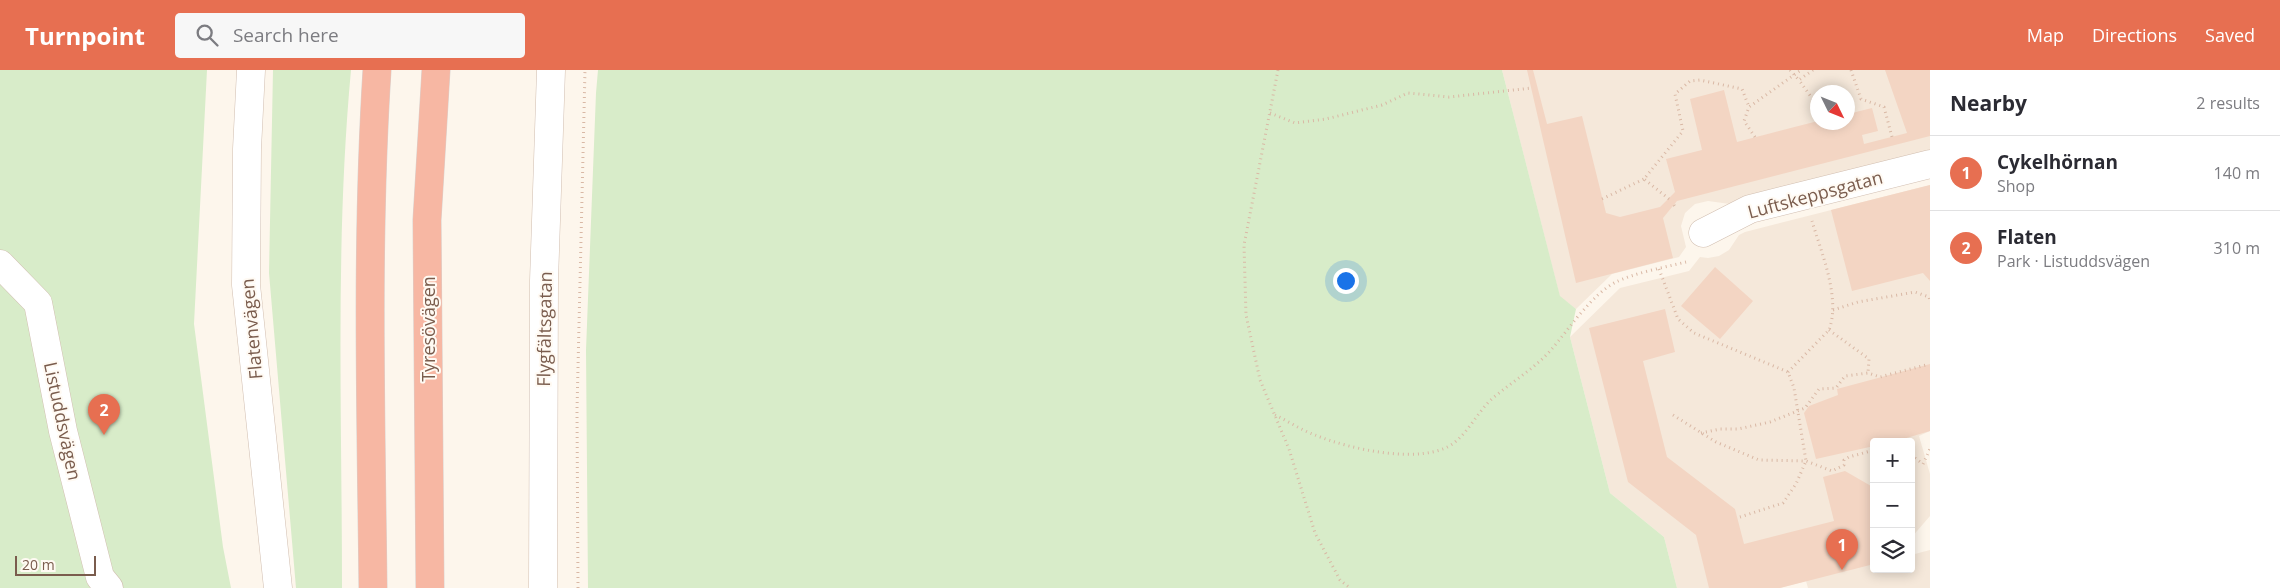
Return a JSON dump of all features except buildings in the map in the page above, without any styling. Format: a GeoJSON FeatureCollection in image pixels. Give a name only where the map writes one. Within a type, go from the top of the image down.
{"type":"FeatureCollection","features":[{"type":"Feature","properties":{"kind":"highway"},"geometry":{"type":"LineString","coordinates":[[373,588],[369,299],[370,178],[377,70]]}},
{"type":"Feature","properties":{"kind":"highway","name":"Tyresövägen"},"geometry":{"type":"LineString","coordinates":[[430,588],[428,220],[436,70]]}},
{"type":"Feature","properties":{"kind":"street","name":"Flatenvägen"},"geometry":{"type":"LineString","coordinates":[[252,70],[247,149],[246,285],[278,588]]}},
{"type":"Feature","properties":{"kind":"street","name":"Flygfältsgatan"},"geometry":{"type":"LineString","coordinates":[[543,588],[544,281],[551,70]]}},
{"type":"Feature","properties":{"kind":"street","name":"Luftskeppsgatan"},"geometry":{"type":"LineString","coordinates":[[1703,233],[1750,209],[1930,164]]}},
{"type":"Feature","properties":{"kind":"street","name":"Listuddsvägen"},"geometry":{"type":"LineString","coordinates":[[0,264],[38,303],[70,458],[100,577],[109,588]]}},
{"type":"Feature","properties":{"kind":"path"},"geometry":{"type":"LineString","coordinates":[[578,588],[577,400],[585,70]]}},
{"type":"Feature","properties":{"kind":"path"},"geometry":{"type":"LineString","coordinates":[[1278,70],[1244,245],[1246,316],[1260,380],[1289,449],[1315,533],[1340,580],[1350,588]]}},
{"type":"Feature","properties":{"kind":"path"},"geometry":{"type":"LineString","coordinates":[[1790,70],[1810,95]]}},
{"type":"Feature","properties":{"kind":"path"},"geometry":{"type":"LineString","coordinates":[[1755,137],[1744,121],[1749,107],[1801,70]]}},
{"type":"Feature","properties":{"kind":"path"},"geometry":{"type":"LineString","coordinates":[[1799,80],[1814,70]]}},
{"type":"Feature","properties":{"kind":"path"},"geometry":{"type":"LineString","coordinates":[[1851,70],[1861,100],[1884,107],[1892,137]]}},
{"type":"Feature","properties":{"kind":"path"},"geometry":{"type":"LineString","coordinates":[[1602,199],[1644,179],[1683,131],[1675,94],[1690,81],[1700,80],[1742,89],[1749,107]]}},
{"type":"Feature","properties":{"kind":"path"},"geometry":{"type":"LineString","coordinates":[[1270,114],[1295,123],[1326,119],[1382,105],[1408,93],[1449,97],[1532,88]]}},
{"type":"Feature","properties":{"kind":"path"},"geometry":{"type":"LineString","coordinates":[[1644,179],[1669,198]]}},
{"type":"Feature","properties":{"kind":"path"},"geometry":{"type":"LineString","coordinates":[[1788,372],[1829,330],[1833,310],[1833,299],[1810,213]]}},
{"type":"Feature","properties":{"kind":"path"},"geometry":{"type":"LineString","coordinates":[[1274,414],[1315,435],[1349,446],[1411,456],[1435,453],[1453,444],[1469,429],[1480,410],[1494,397],[1538,365],[1601,293],[1617,282],[1686,262]]}},
{"type":"Feature","properties":{"kind":"path"},"geometry":{"type":"LineString","coordinates":[[1659,269],[1678,318],[1694,333],[1788,372],[1794,388],[1806,461],[1796,484],[1783,503],[1740,517]]}},
{"type":"Feature","properties":{"kind":"path"},"geometry":{"type":"LineString","coordinates":[[1833,310],[1858,302],[1915,292],[1929,296],[1930,301]]}},
{"type":"Feature","properties":{"kind":"path"},"geometry":{"type":"LineString","coordinates":[[1829,330],[1869,359],[1868,373]]}},
{"type":"Feature","properties":{"kind":"path"},"geometry":{"type":"LineString","coordinates":[[1700,433],[1720,429],[1738,429],[1770,422],[1798,411],[1805,408],[1819,389],[1836,388],[1844,376],[1868,373],[1880,377],[1926,365]]}},
{"type":"Feature","properties":{"kind":"path"},"geometry":{"type":"LineString","coordinates":[[1673,415],[1716,442],[1760,460],[1806,461],[1832,471],[1844,465],[1844,460],[1849,457],[1870,451]]}},
{"type":"Feature","properties":{"kind":"path"},"geometry":{"type":"LineString","coordinates":[[1915,459],[1923,464],[1930,449]]}},
{"type":"Feature","properties":{"kind":"shaded area"},"geometry":{"type":"Polygon","coordinates":[[[1502,70],[1930,70],[1930,153],[1730,204],[1708,201],[1695,204],[1685,213],[1681,226],[1686,247],[1679,257],[1612,274],[1576,309],[1560,297],[1502,70]]]}},
{"type":"Feature","properties":{"kind":"shaded area"},"geometry":{"type":"Polygon","coordinates":[[[1930,185],[1930,431],[1919,436],[1930,474],[1930,516],[1915,533],[1915,438],[1870,438],[1870,573],[1915,573],[1915,554],[1930,550],[1930,588],[1808,588],[1806,581],[1780,588],[1677,588],[1664,537],[1610,493],[1570,337],[1620,288],[1689,271],[1700,257],[1719,256],[1729,250],[1739,235],[1930,185]]]}},
{"type":"Feature","properties":{"kind":"green space"},"geometry":{"type":"Polygon","coordinates":[[[0,70],[207,70],[194,324],[223,547],[231,588],[0,588],[0,70]]]}},
{"type":"Feature","properties":{"kind":"green space"},"geometry":{"type":"Polygon","coordinates":[[[273,70],[351,70],[346,135],[341,264],[342,588],[296,588],[269,273],[273,70]]]}},
{"type":"Feature","properties":{"kind":"green space"},"geometry":{"type":"Polygon","coordinates":[[[598,70],[1502,70],[1560,296],[1576,309],[1570,337],[1610,493],[1664,537],[1677,588],[588,588],[586,350],[598,70]]]}},
{"type":"Feature","properties":{"kind":"place","name":"Flaten"},"geometry":{"type":"Point","coordinates":[104,435]}},
{"type":"Feature","properties":{"kind":"place","name":"Cykelhörnan"},"geometry":{"type":"Point","coordinates":[1842,570]}}]}
